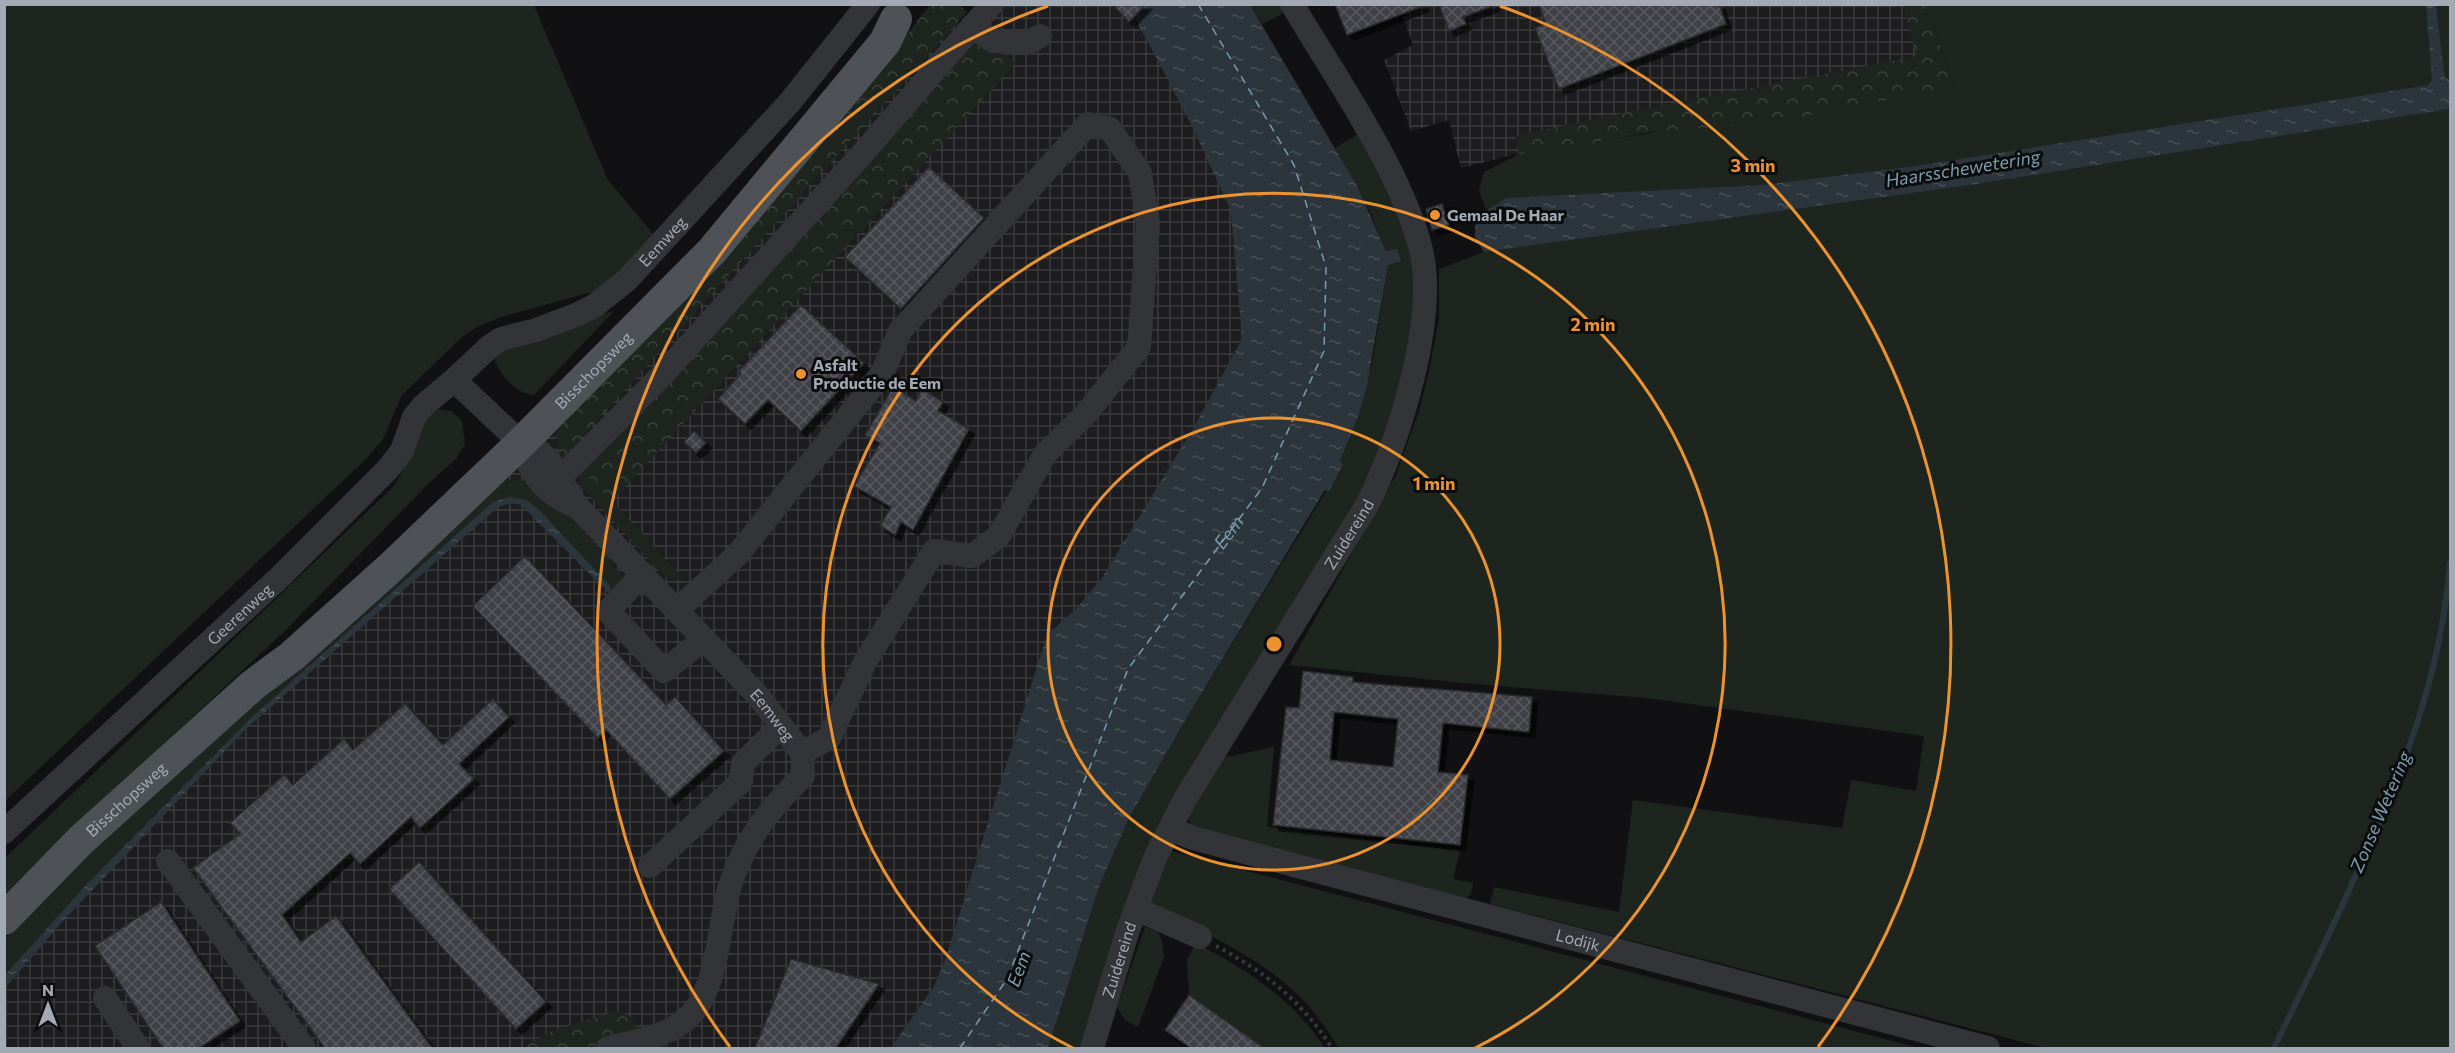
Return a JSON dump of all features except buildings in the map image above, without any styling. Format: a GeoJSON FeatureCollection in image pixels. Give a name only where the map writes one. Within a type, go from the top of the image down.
{"type":"FeatureCollection","features":[{"type":"Feature","properties":{"kind":"main road","name":"Bisschopsweg"},"geometry":{"type":"LineString","coordinates":[[4,919],[81,840],[253,685],[285,647],[354,576],[514,437],[712,251],[885,42],[901,12]]}},
{"type":"Feature","properties":{"kind":"street","name":"Eemweg"},"geometry":{"type":"LineString","coordinates":[[608,1048],[643,1040],[668,1031],[694,1011],[711,978],[729,888],[748,844],[772,807],[803,776],[802,753],[759,697],[577,506],[550,462],[540,452],[514,437],[454,380],[489,346],[501,339],[537,330],[576,315],[594,306],[619,287],[790,102],[868,4]]}},
{"type":"Feature","properties":{"kind":"street"},"geometry":{"type":"LineString","coordinates":[[560,478],[679,356],[863,153],[992,4]]}},
{"type":"Feature","properties":{"kind":"street","name":"Zuidereind"},"geometry":{"type":"LineString","coordinates":[[1092,1048],[1136,909],[1155,858],[1185,799],[1373,493],[1401,417],[1414,369],[1426,288],[1420,245],[1408,213],[1372,138],[1292,4]]}},
{"type":"Feature","properties":{"kind":"street"},"geometry":{"type":"LineString","coordinates":[[972,26],[993,41],[1028,43],[1040,36]]}},
{"type":"Feature","properties":{"kind":"street"},"geometry":{"type":"LineString","coordinates":[[677,610],[745,545],[882,374],[900,331],[908,322],[1088,124],[1110,129],[1140,173],[1148,224],[1139,346],[1086,414],[1045,454],[999,536],[972,556],[934,551],[865,662],[829,738],[802,753]]}},
{"type":"Feature","properties":{"kind":"street","name":"Geerenweg"},"geometry":{"type":"LineString","coordinates":[[4,832],[280,577],[387,470],[402,451],[414,417],[454,380]]}},
{"type":"Feature","properties":{"kind":"street","name":"Eemweg"},"geometry":{"type":"LineString","coordinates":[[514,437],[531,471],[544,486],[557,498],[577,506]]}},
{"type":"Feature","properties":{"kind":"street"},"geometry":{"type":"LineString","coordinates":[[643,574],[608,611],[664,672],[704,639]]}},
{"type":"Feature","properties":{"kind":"street"},"geometry":{"type":"LineString","coordinates":[[650,866],[741,782],[743,764],[781,726]]}},
{"type":"Feature","properties":{"kind":"street","name":"Lodijk"},"geometry":{"type":"LineString","coordinates":[[1170,829],[1193,838],[1286,863],[1988,1048]]}},
{"type":"Feature","properties":{"kind":"street"},"geometry":{"type":"LineString","coordinates":[[168,861],[304,1048]]}},
{"type":"Feature","properties":{"kind":"street"},"geometry":{"type":"LineString","coordinates":[[1136,909],[1200,938]]}},
{"type":"Feature","properties":{"kind":"street"},"geometry":{"type":"LineString","coordinates":[[105,998],[138,1048]]}},
{"type":"Feature","properties":{"kind":"path"},"geometry":{"type":"LineString","coordinates":[[1200,938],[1240,959],[1275,983],[1313,1019],[1332,1048]]}},
{"type":"Feature","properties":{"kind":"shaded area"},"geometry":{"type":"Polygon","coordinates":[[[1008,4],[1138,5],[1248,202],[1250,350],[914,1048],[5,1048],[5,972],[110,850],[918,37],[1008,4]]]}},
{"type":"Feature","properties":{"kind":"shaded area"},"geometry":{"type":"Polygon","coordinates":[[[1915,4],[1933,71],[1619,128],[1461,168],[1449,120],[1411,131],[1384,60],[1413,45],[1398,5],[1915,4]]]}},
{"type":"Feature","properties":{"kind":"green space"},"geometry":{"type":"Polygon","coordinates":[[[959,4],[967,12],[562,459],[557,446],[557,426],[849,108],[930,5],[959,4]]]}},
{"type":"Feature","properties":{"kind":"green space"},"geometry":{"type":"Polygon","coordinates":[[[4,5],[534,5],[608,180],[654,235],[606,288],[501,317],[477,327],[462,337],[402,395],[383,439],[367,458],[5,801],[4,5]]]}},
{"type":"Feature","properties":{"kind":"green space"},"geometry":{"type":"Polygon","coordinates":[[[1250,5],[1282,5],[1286,12],[1262,24],[1250,5]]]}},
{"type":"Feature","properties":{"kind":"green space"},"geometry":{"type":"Polygon","coordinates":[[[1903,5],[1928,5],[1953,85],[1944,89],[1774,122],[1642,133],[1589,144],[1519,154],[1515,136],[1917,56],[1903,5]]]}},
{"type":"Feature","properties":{"kind":"green space"},"geometry":{"type":"Polygon","coordinates":[[[1928,5],[2426,5],[2433,80],[2428,85],[1915,166],[1762,185],[1507,198],[1500,204],[1486,209],[1479,191],[1484,172],[1519,154],[1953,84],[1928,5]]]}},
{"type":"Feature","properties":{"kind":"green space"},"geometry":{"type":"Polygon","coordinates":[[[2436,5],[2450,5],[2450,80],[2445,78],[2436,5]]]}},
{"type":"Feature","properties":{"kind":"green space"},"geometry":{"type":"Polygon","coordinates":[[[973,34],[1016,63],[611,502],[580,467],[973,34]]]}},
{"type":"Feature","properties":{"kind":"green space"},"geometry":{"type":"Polygon","coordinates":[[[2450,109],[2450,1048],[2046,1048],[1490,904],[1494,887],[1619,912],[1633,800],[1842,828],[1851,780],[1916,791],[1924,736],[1647,698],[1463,683],[1289,665],[1396,475],[1419,411],[1430,367],[1439,319],[1439,269],[1484,252],[1971,185],[2450,109]]]}},
{"type":"Feature","properties":{"kind":"green space"},"geometry":{"type":"Polygon","coordinates":[[[1359,133],[1383,177],[1416,262],[1415,324],[1379,461],[1222,726],[1085,1048],[1048,1048],[1099,887],[1129,818],[1190,712],[1343,464],[1339,462],[1359,414],[1373,358],[1388,264],[1400,261],[1397,249],[1386,251],[1370,212],[1335,148],[1359,133]]]}},
{"type":"Feature","properties":{"kind":"green space"},"geometry":{"type":"Polygon","coordinates":[[[614,311],[534,395],[520,391],[508,382],[493,356],[524,336],[614,311]]]}},
{"type":"Feature","properties":{"kind":"green space"},"geometry":{"type":"Polygon","coordinates":[[[435,409],[451,411],[462,421],[465,444],[456,459],[430,482],[285,631],[38,861],[5,896],[5,858],[394,486],[402,471],[415,433],[435,409]]]}},
{"type":"Feature","properties":{"kind":"green space"},"geometry":{"type":"Polygon","coordinates":[[[580,467],[686,581],[665,577],[579,484],[580,467]]]}},
{"type":"Feature","properties":{"kind":"green space"},"geometry":{"type":"Polygon","coordinates":[[[507,480],[532,484],[556,502],[623,576],[620,590],[610,598],[606,593],[609,593],[527,500],[509,497],[411,577],[254,716],[127,843],[5,975],[5,939],[78,859],[497,482],[507,480]]]}},
{"type":"Feature","properties":{"kind":"green space"},"geometry":{"type":"Polygon","coordinates":[[[1274,747],[1267,827],[1460,851],[1453,879],[1473,883],[1471,894],[1463,901],[1191,827],[1188,815],[1222,758],[1274,747]]]}},
{"type":"Feature","properties":{"kind":"green space"},"geometry":{"type":"Polygon","coordinates":[[[1171,851],[1919,1048],[1339,1048],[1306,1003],[1284,982],[1247,956],[1147,903],[1154,893],[1171,851]]]}},
{"type":"Feature","properties":{"kind":"green space"},"geometry":{"type":"Polygon","coordinates":[[[1145,927],[1157,931],[1162,941],[1164,957],[1138,1027],[1125,1020],[1117,1007],[1145,927]]]}},
{"type":"Feature","properties":{"kind":"green space"},"geometry":{"type":"Polygon","coordinates":[[[1196,943],[1251,975],[1284,1000],[1325,1048],[1264,1048],[1189,995],[1187,959],[1196,943]]]}},
{"type":"Feature","properties":{"kind":"green space"},"geometry":{"type":"Polygon","coordinates":[[[620,1010],[630,1017],[641,1032],[586,1048],[522,1048],[552,1031],[620,1010]]]}},
{"type":"Feature","properties":{"kind":"water","name":"Eem"},"geometry":{"type":"Polygon","coordinates":[[[1122,5],[1250,5],[1357,186],[1386,251],[1397,249],[1401,261],[1388,265],[1367,385],[1359,414],[1340,461],[1343,464],[1329,491],[1325,490],[1190,712],[1129,818],[1099,887],[1048,1048],[891,1048],[934,986],[944,963],[1047,635],[1077,608],[1102,578],[1194,427],[1242,339],[1231,211],[1194,130],[1158,61],[1136,20],[1122,5]]]}},
{"type":"Feature","properties":{"kind":"water","name":"Haarsschewetering"},"geometry":{"type":"Polygon","coordinates":[[[2426,5],[2436,5],[2445,78],[2450,80],[2450,109],[1971,185],[1484,252],[1475,237],[1475,227],[1480,215],[1506,198],[1762,185],[1915,166],[2428,85],[2432,80],[2426,5]]]}},
{"type":"Feature","properties":{"kind":"water"},"geometry":{"type":"Polygon","coordinates":[[[509,497],[527,500],[539,510],[611,587],[609,593],[521,505],[510,503],[497,508],[247,728],[63,921],[5,988],[5,975],[87,884],[252,717],[493,502],[509,497]]]}},
{"type":"Feature","properties":{"kind":"waterway","name":"Zonse Wetering"},"geometry":{"type":"LineString","coordinates":[[2274,1048],[2340,910],[2407,754],[2439,642],[2450,563]]}},
{"type":"Feature","properties":{"kind":"ferry route"},"geometry":{"type":"LineString","coordinates":[[960,1048],[1007,979],[1128,669],[1262,488],[1324,351],[1326,267],[1294,165],[1198,4]]}},
{"type":"Feature","properties":{"kind":"place","name":"Gemaal De Haar"},"geometry":{"type":"Point","coordinates":[1435,215]}},
{"type":"Feature","properties":{"kind":"place","name":"Asfalt Productie de Eem"},"geometry":{"type":"Point","coordinates":[801,374]}}]}
